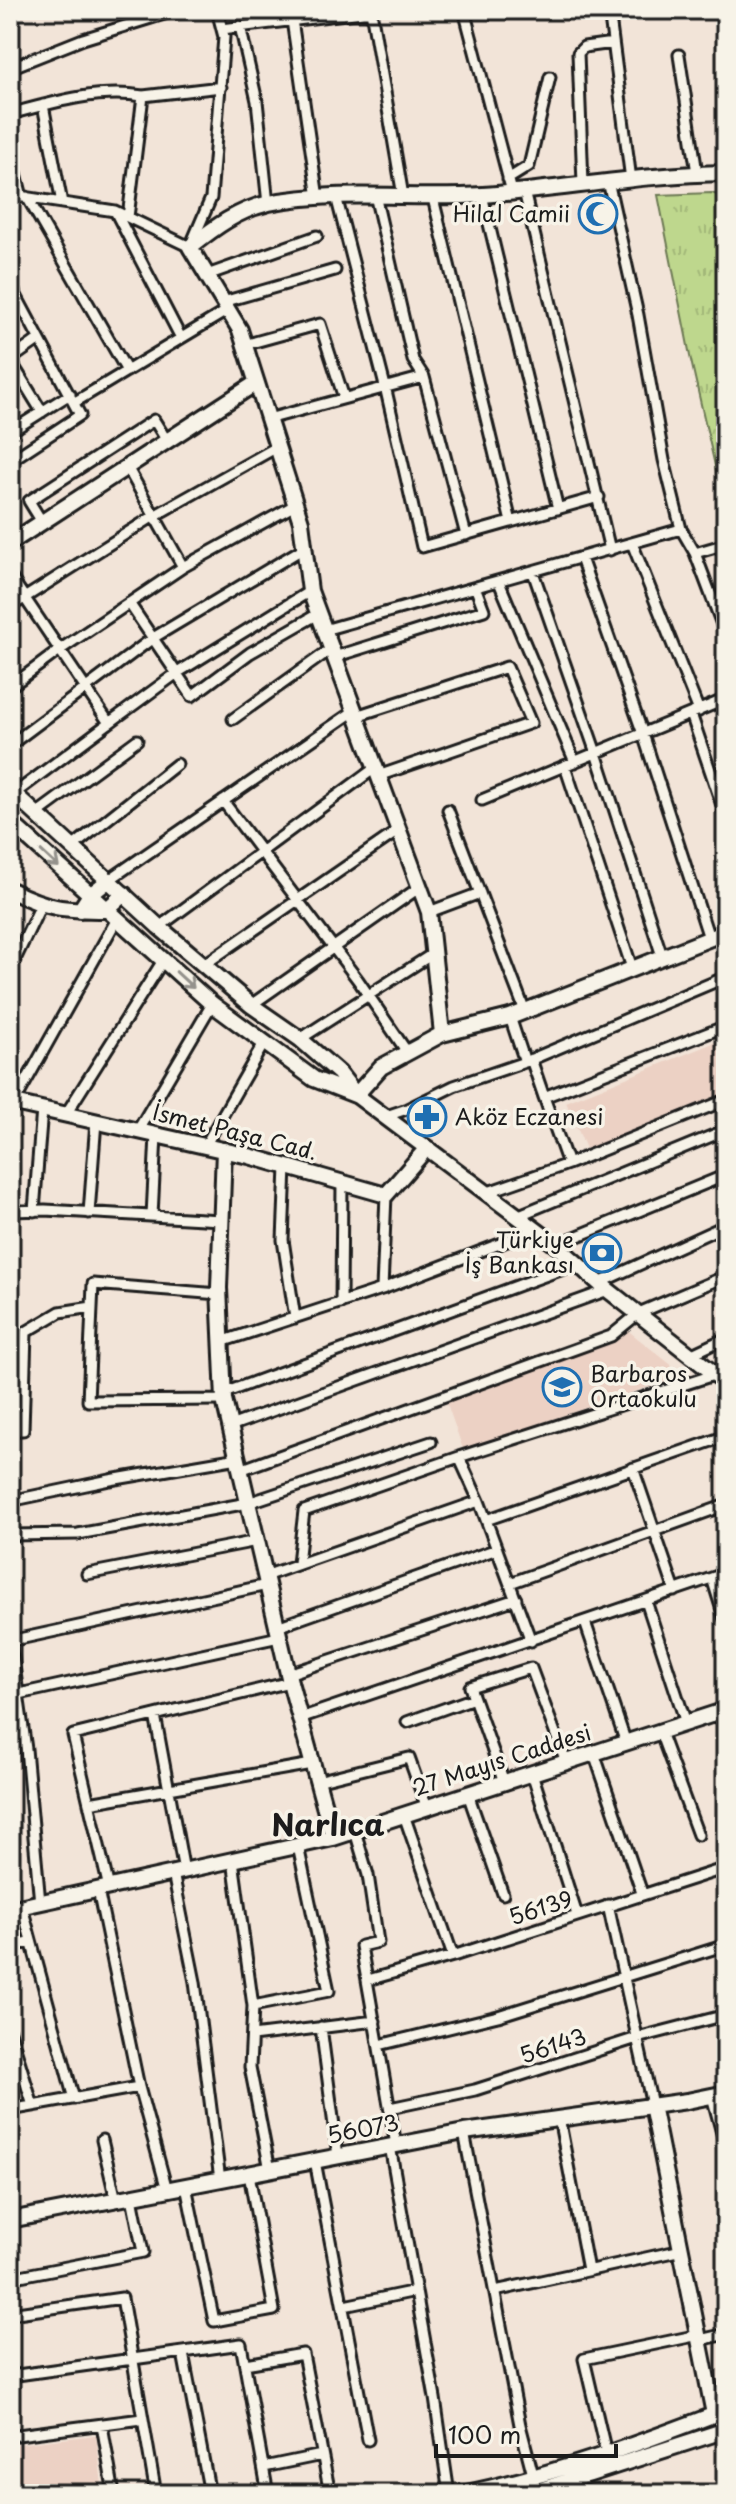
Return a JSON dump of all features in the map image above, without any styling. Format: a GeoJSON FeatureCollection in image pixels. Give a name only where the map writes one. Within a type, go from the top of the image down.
{"type":"FeatureCollection","features":[{"type":"Feature","properties":{"kind":"street"},"geometry":{"type":"LineString","coordinates":[[10,68],[83,39],[177,10]]}},
{"type":"Feature","properties":{"kind":"street"},"geometry":{"type":"LineString","coordinates":[[190,247],[211,198],[224,37],[217,10]]}},
{"type":"Feature","properties":{"kind":"street"},"geometry":{"type":"LineString","coordinates":[[464,10],[599,497],[610,550]]}},
{"type":"Feature","properties":{"kind":"street"},"geometry":{"type":"LineString","coordinates":[[609,10],[631,180]]}},
{"type":"Feature","properties":{"kind":"street"},"geometry":{"type":"LineString","coordinates":[[222,29],[315,14],[371,11],[403,196]]}},
{"type":"Feature","properties":{"kind":"street"},"geometry":{"type":"LineString","coordinates":[[292,20],[318,198]]}},
{"type":"Feature","properties":{"kind":"street"},"geometry":{"type":"LineString","coordinates":[[240,26],[257,101],[268,204]]}},
{"type":"Feature","properties":{"kind":"street"},"geometry":{"type":"LineString","coordinates":[[583,184],[578,53],[584,47],[613,43]]}},
{"type":"Feature","properties":{"kind":"street"},"geometry":{"type":"LineString","coordinates":[[679,55],[697,173]]}},
{"type":"Feature","properties":{"kind":"street"},"geometry":{"type":"LineString","coordinates":[[515,187],[529,166],[550,77]]}},
{"type":"Feature","properties":{"kind":"street"},"geometry":{"type":"LineString","coordinates":[[10,114],[69,98],[117,92],[143,96],[221,87]]}},
{"type":"Feature","properties":{"kind":"street"},"geometry":{"type":"LineString","coordinates":[[128,217],[143,96]]}},
{"type":"Feature","properties":{"kind":"street"},"geometry":{"type":"LineString","coordinates":[[43,105],[62,203]]}},
{"type":"Feature","properties":{"kind":"street"},"geometry":{"type":"LineString","coordinates":[[10,149],[24,197],[127,371]]}},
{"type":"Feature","properties":{"kind":"street"},"geometry":{"type":"LineString","coordinates":[[190,247],[227,218],[268,204],[336,196],[433,198],[482,195],[515,187],[726,173]]}},
{"type":"Feature","properties":{"kind":"street"},"geometry":{"type":"LineString","coordinates":[[608,181],[638,315],[664,460],[681,529],[695,553],[726,635]]}},
{"type":"Feature","properties":{"kind":"street"},"geometry":{"type":"LineString","coordinates":[[10,195],[115,211],[190,247],[240,330],[295,505],[310,591],[429,912],[442,1034]]}},
{"type":"Feature","properties":{"kind":"street"},"geometry":{"type":"LineString","coordinates":[[375,195],[413,360],[424,377],[466,535]]}},
{"type":"Feature","properties":{"kind":"street"},"geometry":{"type":"LineString","coordinates":[[482,195],[558,509]]}},
{"type":"Feature","properties":{"kind":"street"},"geometry":{"type":"LineString","coordinates":[[336,196],[422,547],[599,497]]}},
{"type":"Feature","properties":{"kind":"street"},"geometry":{"type":"LineString","coordinates":[[433,198],[511,522]]}},
{"type":"Feature","properties":{"kind":"street"},"geometry":{"type":"LineString","coordinates":[[115,211],[181,338]]}},
{"type":"Feature","properties":{"kind":"street"},"geometry":{"type":"LineString","coordinates":[[207,275],[317,236]]}},
{"type":"Feature","properties":{"kind":"street"},"geometry":{"type":"LineString","coordinates":[[10,432],[42,412],[127,371],[225,306],[335,270]]}},
{"type":"Feature","properties":{"kind":"street"},"geometry":{"type":"LineString","coordinates":[[10,284],[80,415],[10,461]]}},
{"type":"Feature","properties":{"kind":"street"},"geometry":{"type":"LineString","coordinates":[[244,345],[320,324],[344,398]]}},
{"type":"Feature","properties":{"kind":"street"},"geometry":{"type":"LineString","coordinates":[[38,340],[10,360],[42,412]]}},
{"type":"Feature","properties":{"kind":"street"},"geometry":{"type":"LineString","coordinates":[[268,419],[424,377]]}},
{"type":"Feature","properties":{"kind":"street"},"geometry":{"type":"LineString","coordinates":[[10,543],[256,383]]}},
{"type":"Feature","properties":{"kind":"street"},"geometry":{"type":"LineString","coordinates":[[42,522],[29,501],[154,420],[167,441]]}},
{"type":"Feature","properties":{"kind":"street"},"geometry":{"type":"LineString","coordinates":[[10,607],[154,516],[277,447]]}},
{"type":"Feature","properties":{"kind":"street"},"geometry":{"type":"LineString","coordinates":[[127,467],[183,567]]}},
{"type":"Feature","properties":{"kind":"street"},"geometry":{"type":"LineString","coordinates":[[10,687],[183,567],[295,505]]}},
{"type":"Feature","properties":{"kind":"street"},"geometry":{"type":"LineString","coordinates":[[324,630],[681,529]]}},
{"type":"Feature","properties":{"kind":"street"},"geometry":{"type":"LineString","coordinates":[[632,543],[695,712],[726,817]]}},
{"type":"Feature","properties":{"kind":"street"},"geometry":{"type":"LineString","coordinates":[[695,553],[726,544]]}},
{"type":"Feature","properties":{"kind":"street"},"geometry":{"type":"LineString","coordinates":[[10,745],[153,638],[304,548]]}},
{"type":"Feature","properties":{"kind":"street"},"geometry":{"type":"LineString","coordinates":[[581,558],[643,734],[709,938]]}},
{"type":"Feature","properties":{"kind":"street"},"geometry":{"type":"LineString","coordinates":[[533,572],[662,956]]}},
{"type":"Feature","properties":{"kind":"street"},"geometry":{"type":"LineString","coordinates":[[10,576],[109,723]]}},
{"type":"Feature","properties":{"kind":"street"},"geometry":{"type":"LineString","coordinates":[[499,582],[570,764],[632,968]]}},
{"type":"Feature","properties":{"kind":"street"},"geometry":{"type":"LineString","coordinates":[[233,719],[333,653],[484,610],[476,589]]}},
{"type":"Feature","properties":{"kind":"street"},"geometry":{"type":"LineString","coordinates":[[310,591],[177,673],[12,792],[159,927],[251,1005],[300,1039],[339,1073],[356,1095],[488,1192],[690,1355],[722,1376]]}},
{"type":"Feature","properties":{"kind":"street"},"geometry":{"type":"LineString","coordinates":[[129,603],[192,696],[250,653],[318,614]]}},
{"type":"Feature","properties":{"kind":"street"},"geometry":{"type":"LineString","coordinates":[[80,910],[89,896],[109,880],[355,713],[507,667],[531,723],[377,772],[261,851],[159,927]]}},
{"type":"Feature","properties":{"kind":"street"},"geometry":{"type":"LineString","coordinates":[[482,800],[726,699]]}},
{"type":"Feature","properties":{"kind":"street"},"geometry":{"type":"LineString","coordinates":[[35,815],[137,740]]}},
{"type":"Feature","properties":{"kind":"street"},"geometry":{"type":"LineString","coordinates":[[71,848],[177,764]]}},
{"type":"Feature","properties":{"kind":"street"},"geometry":{"type":"LineString","coordinates":[[223,801],[407,1052]]}},
{"type":"Feature","properties":{"kind":"street"},"geometry":{"type":"LineString","coordinates":[[448,810],[525,1011]]}},
{"type":"Feature","properties":{"kind":"street"},"geometry":{"type":"LineString","coordinates":[[10,850],[15,827]]}},
{"type":"Feature","properties":{"kind":"street"},"geometry":{"type":"LineString","coordinates":[[15,827],[212,1004],[314,1079],[356,1095]]}},
{"type":"Feature","properties":{"kind":"street"},"geometry":{"type":"LineString","coordinates":[[205,964],[399,830]]}},
{"type":"Feature","properties":{"kind":"street"},"geometry":{"type":"LineString","coordinates":[[251,1005],[420,887]]}},
{"type":"Feature","properties":{"kind":"street"},"geometry":{"type":"LineString","coordinates":[[10,890],[41,905],[111,915]]}},
{"type":"Feature","properties":{"kind":"street"},"geometry":{"type":"LineString","coordinates":[[429,912],[480,893]]}},
{"type":"Feature","properties":{"kind":"street"},"geometry":{"type":"LineString","coordinates":[[12,1102],[124,894]]}},
{"type":"Feature","properties":{"kind":"street"},"geometry":{"type":"LineString","coordinates":[[10,970],[41,905]]}},
{"type":"Feature","properties":{"kind":"street"},"geometry":{"type":"LineString","coordinates":[[356,1095],[381,1067],[442,1034],[510,1017],[726,932]]}},
{"type":"Feature","properties":{"kind":"street"},"geometry":{"type":"LineString","coordinates":[[300,1039],[434,953]]}},
{"type":"Feature","properties":{"kind":"street"},"geometry":{"type":"LineString","coordinates":[[66,1114],[164,959]]}},
{"type":"Feature","properties":{"kind":"street"},"geometry":{"type":"LineString","coordinates":[[383,1117],[454,1086],[528,1061],[726,977]]}},
{"type":"Feature","properties":{"kind":"street"},"geometry":{"type":"LineString","coordinates":[[138,1130],[212,1004]]}},
{"type":"Feature","properties":{"kind":"street"},"geometry":{"type":"LineString","coordinates":[[510,1017],[568,1164]]}},
{"type":"Feature","properties":{"kind":"street"},"geometry":{"type":"LineString","coordinates":[[544,1097],[726,1026]]}},
{"type":"Feature","properties":{"kind":"street"},"geometry":{"type":"LineString","coordinates":[[205,1146],[264,1043]]}},
{"type":"Feature","properties":{"kind":"street"},"geometry":{"type":"LineString","coordinates":[[488,1192],[568,1164],[726,1100]]}},
{"type":"Feature","properties":{"kind":"street","name":"İsmet Paşa Cad."},"geometry":{"type":"LineString","coordinates":[[12,1102],[224,1150],[386,1195]]}},
{"type":"Feature","properties":{"kind":"street"},"geometry":{"type":"LineString","coordinates":[[34,1211],[42,1109]]}},
{"type":"Feature","properties":{"kind":"street"},"geometry":{"type":"LineString","coordinates":[[89,1213],[96,1121]]}},
{"type":"Feature","properties":{"kind":"street"},"geometry":{"type":"LineString","coordinates":[[517,1216],[726,1130]]}},
{"type":"Feature","properties":{"kind":"street"},"geometry":{"type":"LineString","coordinates":[[152,1216],[156,1135]]}},
{"type":"Feature","properties":{"kind":"street"},"geometry":{"type":"LineString","coordinates":[[382,1289],[386,1195],[427,1148]]}},
{"type":"Feature","properties":{"kind":"street"},"geometry":{"type":"LineString","coordinates":[[224,1150],[219,1294],[224,1397],[289,1678],[333,1838]]}},
{"type":"Feature","properties":{"kind":"street"},"geometry":{"type":"LineString","coordinates":[[286,1167],[283,1240],[295,1318]]}},
{"type":"Feature","properties":{"kind":"street"},"geometry":{"type":"LineString","coordinates":[[556,1245],[726,1175]]}},
{"type":"Feature","properties":{"kind":"street"},"geometry":{"type":"LineString","coordinates":[[341,1303],[342,1182]]}},
{"type":"Feature","properties":{"kind":"street"},"geometry":{"type":"LineString","coordinates":[[10,1211],[221,1220]]}},
{"type":"Feature","properties":{"kind":"street"},"geometry":{"type":"LineString","coordinates":[[230,1426],[604,1286],[726,1225]]}},
{"type":"Feature","properties":{"kind":"street"},"geometry":{"type":"LineString","coordinates":[[221,1342],[382,1289],[536,1230]]}},
{"type":"Feature","properties":{"kind":"street"},"geometry":{"type":"LineString","coordinates":[[219,1294],[93,1284],[88,1401],[224,1397],[577,1264]]}},
{"type":"Feature","properties":{"kind":"street"},"geometry":{"type":"LineString","coordinates":[[10,1501],[110,1480],[239,1464],[611,1336],[639,1313],[726,1276]]}},
{"type":"Feature","properties":{"kind":"street"},"geometry":{"type":"LineString","coordinates":[[10,1430],[23,1430],[26,1332],[60,1312],[92,1307]]}},
{"type":"Feature","properties":{"kind":"street"},"geometry":{"type":"LineString","coordinates":[[690,1355],[726,1338]]}},
{"type":"Feature","properties":{"kind":"street"},"geometry":{"type":"LineString","coordinates":[[298,1563],[304,1511],[657,1391],[722,1376]]}},
{"type":"Feature","properties":{"kind":"street"},"geometry":{"type":"LineString","coordinates":[[486,1520],[726,1436]]}},
{"type":"Feature","properties":{"kind":"street"},"geometry":{"type":"LineString","coordinates":[[10,1535],[78,1534],[248,1503],[431,1442]]}},
{"type":"Feature","properties":{"kind":"street"},"geometry":{"type":"LineString","coordinates":[[459,1457],[479,1501],[531,1641]]}},
{"type":"Feature","properties":{"kind":"street"},"geometry":{"type":"LineString","coordinates":[[633,1468],[675,1591]]}},
{"type":"Feature","properties":{"kind":"street"},"geometry":{"type":"LineString","coordinates":[[40,1903],[10,1640],[266,1580],[298,1563],[479,1501]]}},
{"type":"Feature","properties":{"kind":"street"},"geometry":{"type":"LineString","coordinates":[[510,1583],[726,1505]]}},
{"type":"Feature","properties":{"kind":"street"},"geometry":{"type":"LineString","coordinates":[[87,1574],[257,1541]]}},
{"type":"Feature","properties":{"kind":"street"},"geometry":{"type":"LineString","coordinates":[[14,1696],[278,1632],[497,1549]]}},
{"type":"Feature","properties":{"kind":"street"},"geometry":{"type":"LineString","coordinates":[[300,1718],[726,1573]]}},
{"type":"Feature","properties":{"kind":"street"},"geometry":{"type":"LineString","coordinates":[[712,1578],[726,1623]]}},
{"type":"Feature","properties":{"kind":"street"},"geometry":{"type":"LineString","coordinates":[[167,2190],[139,2087],[89,1803],[73,1735],[289,1678],[516,1599]]}},
{"type":"Feature","properties":{"kind":"street"},"geometry":{"type":"LineString","coordinates":[[646,1601],[686,1723]]}},
{"type":"Feature","properties":{"kind":"street"},"geometry":{"type":"LineString","coordinates":[[585,1622],[626,1743]]}},
{"type":"Feature","properties":{"kind":"street"},"geometry":{"type":"LineString","coordinates":[[504,1782],[470,1687],[531,1668],[566,1762]]}},
{"type":"Feature","properties":{"kind":"street"},"geometry":{"type":"LineString","coordinates":[[407,1722],[474,1698]]}},
{"type":"Feature","properties":{"kind":"street","name":"27 Mayıs Caddesi"},"geometry":{"type":"LineString","coordinates":[[16,1908],[333,1838],[726,1710]]}},
{"type":"Feature","properties":{"kind":"street"},"geometry":{"type":"LineString","coordinates":[[155,1715],[169,1789],[220,2180]]}},
{"type":"Feature","properties":{"kind":"street"},"geometry":{"type":"LineString","coordinates":[[660,1732],[698,1835]]}},
{"type":"Feature","properties":{"kind":"street"},"geometry":{"type":"LineString","coordinates":[[594,1753],[642,1893]]}},
{"type":"Feature","properties":{"kind":"street"},"geometry":{"type":"LineString","coordinates":[[317,1781],[409,1758],[427,1808]]}},
{"type":"Feature","properties":{"kind":"street"},"geometry":{"type":"LineString","coordinates":[[89,1803],[312,1764]]}},
{"type":"Feature","properties":{"kind":"street"},"geometry":{"type":"LineString","coordinates":[[532,1773],[577,1915]]}},
{"type":"Feature","properties":{"kind":"street"},"geometry":{"type":"LineString","coordinates":[[468,1794],[503,1894]]}},
{"type":"Feature","properties":{"kind":"street"},"geometry":{"type":"LineString","coordinates":[[404,1815],[453,1956]]}},
{"type":"Feature","properties":{"kind":"street"},"geometry":{"type":"LineString","coordinates":[[355,1831],[368,1875],[378,1942],[361,1946],[390,2108],[393,2146],[449,2494]]}},
{"type":"Feature","properties":{"kind":"street"},"geometry":{"type":"LineString","coordinates":[[253,2006],[329,1991],[298,1846]]}},
{"type":"Feature","properties":{"kind":"street"},"geometry":{"type":"LineString","coordinates":[[233,1860],[253,2006],[250,2067],[270,2170]]}},
{"type":"Feature","properties":{"kind":"street","name":"56139"},"geometry":{"type":"LineString","coordinates":[[368,1980],[453,1956],[726,1868]]}},
{"type":"Feature","properties":{"kind":"street"},"geometry":{"type":"LineString","coordinates":[[461,2494],[643,2442],[720,2412],[700,2337],[608,1905]]}},
{"type":"Feature","properties":{"kind":"street"},"geometry":{"type":"LineString","coordinates":[[16,1908],[30,1942],[74,2099]]}},
{"type":"Feature","properties":{"kind":"street"},"geometry":{"type":"LineString","coordinates":[[10,1946],[30,1942]]}},
{"type":"Feature","properties":{"kind":"street"},"geometry":{"type":"LineString","coordinates":[[379,2045],[498,2016],[726,1945]]}},
{"type":"Feature","properties":{"kind":"street","name":"56143"},"geometry":{"type":"LineString","coordinates":[[390,2108],[475,2090],[637,2038],[726,2015]]}},
{"type":"Feature","properties":{"kind":"street"},"geometry":{"type":"LineString","coordinates":[[252,2036],[375,2021]]}},
{"type":"Feature","properties":{"kind":"street"},"geometry":{"type":"LineString","coordinates":[[321,2027],[338,2156]]}},
{"type":"Feature","properties":{"kind":"street"},"geometry":{"type":"LineString","coordinates":[[10,2031],[33,2106]]}},
{"type":"Feature","properties":{"kind":"street"},"geometry":{"type":"LineString","coordinates":[[10,2110],[139,2087]]}},
{"type":"Feature","properties":{"kind":"street"},"geometry":{"type":"LineString","coordinates":[[719,2094],[726,2148]]}},
{"type":"Feature","properties":{"kind":"street","name":"56073"},"geometry":{"type":"LineString","coordinates":[[10,2220],[464,2132],[719,2094]]}},
{"type":"Feature","properties":{"kind":"street"},"geometry":{"type":"LineString","coordinates":[[559,2118],[588,2270]]}},
{"type":"Feature","properties":{"kind":"street"},"geometry":{"type":"LineString","coordinates":[[464,2132],[520,2425],[533,2475]]}},
{"type":"Feature","properties":{"kind":"street"},"geometry":{"type":"LineString","coordinates":[[102,2140],[116,2200]]}},
{"type":"Feature","properties":{"kind":"street"},"geometry":{"type":"LineString","coordinates":[[315,2161],[368,2440]]}},
{"type":"Feature","properties":{"kind":"street"},"geometry":{"type":"LineString","coordinates":[[186,2186],[214,2321],[274,2310],[249,2174]]}},
{"type":"Feature","properties":{"kind":"street"},"geometry":{"type":"LineString","coordinates":[[10,2278],[143,2252],[132,2197]]}},
{"type":"Feature","properties":{"kind":"street"},"geometry":{"type":"LineString","coordinates":[[495,2291],[682,2250]]}},
{"type":"Feature","properties":{"kind":"street"},"geometry":{"type":"LineString","coordinates":[[344,2306],[416,2291]]}},
{"type":"Feature","properties":{"kind":"street"},"geometry":{"type":"LineString","coordinates":[[10,2314],[122,2298],[156,2494]]}},
{"type":"Feature","properties":{"kind":"street"},"geometry":{"type":"LineString","coordinates":[[606,2453],[584,2359],[726,2334]]}},
{"type":"Feature","properties":{"kind":"street"},"geometry":{"type":"LineString","coordinates":[[10,2376],[241,2344],[268,2494]]}},
{"type":"Feature","properties":{"kind":"street"},"geometry":{"type":"LineString","coordinates":[[183,2353],[210,2494]]}},
{"type":"Feature","properties":{"kind":"street"},"geometry":{"type":"LineString","coordinates":[[245,2364],[303,2354],[330,2494]]}},
{"type":"Feature","properties":{"kind":"street"},"geometry":{"type":"LineString","coordinates":[[10,2436],[142,2419]]}},
{"type":"Feature","properties":{"kind":"street"},"geometry":{"type":"LineString","coordinates":[[102,2425],[114,2494]]}},
{"type":"Feature","properties":{"kind":"street"},"geometry":{"type":"LineString","coordinates":[[528,2494],[726,2430]]}},
{"type":"Feature","properties":{"kind":"street"},"geometry":{"type":"LineString","coordinates":[[264,2467],[322,2455]]}},
{"type":"Feature","properties":{"kind":"shaded area"},"geometry":{"type":"Polygon","coordinates":[[[726,1038],[726,1096],[587,1151],[566,1102],[726,1038]]]}},
{"type":"Feature","properties":{"kind":"shaded area","name":"Barbaros Ortaokulu"},"geometry":{"type":"Polygon","coordinates":[[[626,1329],[684,1375],[463,1449],[445,1398],[626,1329]]]}},
{"type":"Feature","properties":{"kind":"shaded area"},"geometry":{"type":"Polygon","coordinates":[[[96,2435],[103,2494],[10,2494],[10,2445],[96,2435]]]}},
{"type":"Feature","properties":{"kind":"green space"},"geometry":{"type":"Polygon","coordinates":[[[712,193],[726,198],[726,477],[718,479],[658,195],[712,193]]]}},
{"type":"Feature","properties":{"kind":"place","name":"Hilal Camii"},"geometry":{"type":"Point","coordinates":[598,214]}},
{"type":"Feature","properties":{"kind":"place","name":"Aköz Eczanesi"},"geometry":{"type":"Point","coordinates":[427,1117]}},
{"type":"Feature","properties":{"kind":"place","name":"Türkiye İş Bankası"},"geometry":{"type":"Point","coordinates":[602,1253]}},
{"type":"Feature","properties":{"kind":"place","name":"Barbaros Ortaokulu"},"geometry":{"type":"Point","coordinates":[562,1387]}},
{"type":"Feature","properties":{"kind":"district","name":"Narlıca"},"geometry":{"type":"Point","coordinates":[328,1826]}}]}
